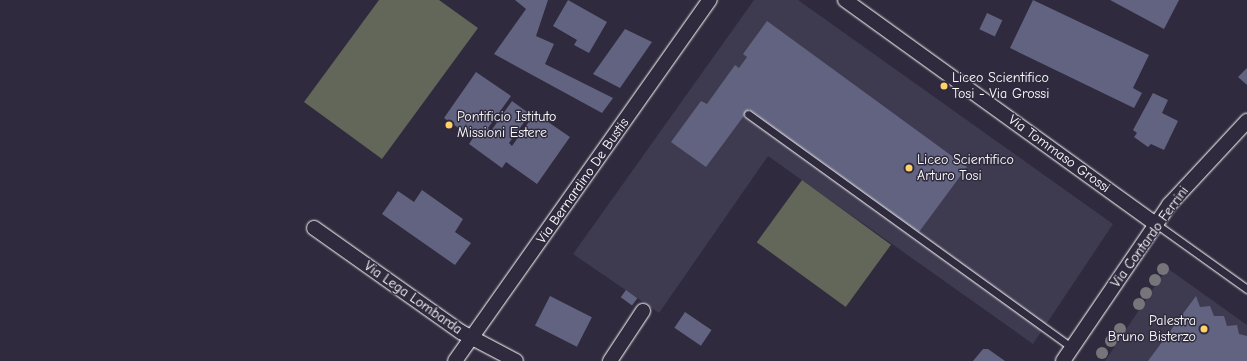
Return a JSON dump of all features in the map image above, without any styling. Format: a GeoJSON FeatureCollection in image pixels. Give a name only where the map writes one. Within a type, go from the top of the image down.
{"type":"FeatureCollection","features":[{"type":"Feature","properties":{"kind":"street","name":"Via Bernardino De Bustis"},"geometry":{"type":"LineString","coordinates":[[455,361],[710,0]]}},
{"type":"Feature","properties":{"kind":"street","name":"Via Tommaso Grossi"},"geometry":{"type":"LineString","coordinates":[[846,0],[1156,224]]}},
{"type":"Feature","properties":{"kind":"street","name":"Via Contardo Ferrini"},"geometry":{"type":"LineString","coordinates":[[1063,361],[1156,224],[1247,121]]}},
{"type":"Feature","properties":{"kind":"street","name":"Via Lega Lombarda"},"geometry":{"type":"LineString","coordinates":[[314,228],[471,338],[516,361]]}},
{"type":"Feature","properties":{"kind":"street"},"geometry":{"type":"LineString","coordinates":[[610,361],[643,311]]}},
{"type":"Feature","properties":{"kind":"lane"},"geometry":{"type":"LineString","coordinates":[[748,114],[1072,348]]}},
{"type":"Feature","properties":{"kind":"lane"},"geometry":{"type":"LineString","coordinates":[[1156,224],[1247,289]]}},
{"type":"Feature","properties":{"kind":"shaded area","name":"Liceo Scientifico Arturo Tosi"},"geometry":{"type":"Polygon","coordinates":[[[754,0],[798,0],[1113,224],[1033,344],[768,156],[659,313],[573,254],[754,0]]]}},
{"type":"Feature","properties":{"kind":"shaded area"},"geometry":{"type":"Polygon","coordinates":[[[1167,268],[1247,325],[1247,361],[1105,361],[1167,268]]]}},
{"type":"Feature","properties":{"kind":"green space"},"geometry":{"type":"Polygon","coordinates":[[[379,0],[439,0],[478,28],[382,159],[304,102],[379,0]]]}},
{"type":"Feature","properties":{"kind":"green space"},"geometry":{"type":"Polygon","coordinates":[[[802,180],[891,245],[846,307],[757,242],[802,180]]]}},
{"type":"Feature","properties":{"kind":"building"},"geometry":{"type":"Polygon","coordinates":[[[515,0],[548,0],[536,36],[554,44],[545,64],[613,98],[602,113],[494,54],[526,9],[515,0]]]}},
{"type":"Feature","properties":{"kind":"building"},"geometry":{"type":"Polygon","coordinates":[[[568,0],[607,22],[589,53],[574,45],[577,40],[553,26],[568,0]]]}},
{"type":"Feature","properties":{"kind":"building"},"geometry":{"type":"Polygon","coordinates":[[[1033,0],[1149,55],[1133,88],[1142,93],[1134,108],[1010,48],[1033,0]]]}},
{"type":"Feature","properties":{"kind":"building"},"geometry":{"type":"Polygon","coordinates":[[[1110,0],[1179,0],[1164,29],[1110,0]]]}},
{"type":"Feature","properties":{"kind":"building"},"geometry":{"type":"Polygon","coordinates":[[[987,13],[1002,20],[995,36],[979,29],[987,13]]]}},
{"type":"Feature","properties":{"kind":"building"},"geometry":{"type":"Polygon","coordinates":[[[767,21],[967,167],[919,232],[749,109],[706,167],[671,142],[701,101],[707,104],[735,65],[739,68],[747,57],[743,54],[767,21]]]}},
{"type":"Feature","properties":{"kind":"building"},"geometry":{"type":"Polygon","coordinates":[[[625,29],[652,42],[620,88],[593,74],[625,29]]]}},
{"type":"Feature","properties":{"kind":"building"},"geometry":{"type":"Polygon","coordinates":[[[1247,68],[1247,85],[1238,77],[1247,68]]]}},
{"type":"Feature","properties":{"kind":"building"},"geometry":{"type":"Polygon","coordinates":[[[476,72],[511,96],[488,128],[491,131],[512,101],[530,114],[509,143],[512,146],[535,113],[570,137],[537,184],[506,162],[502,168],[469,144],[473,138],[444,118],[476,72]]]}},
{"type":"Feature","properties":{"kind":"building"},"geometry":{"type":"Polygon","coordinates":[[[1153,93],[1168,100],[1162,113],[1178,121],[1164,150],[1151,144],[1148,147],[1134,137],[1137,133],[1133,130],[1153,93]]]}},
{"type":"Feature","properties":{"kind":"building"},"geometry":{"type":"Polygon","coordinates":[[[422,190],[463,219],[455,232],[471,243],[455,265],[382,214],[398,191],[414,202],[422,190]]]}},
{"type":"Feature","properties":{"kind":"building"},"geometry":{"type":"Polygon","coordinates":[[[626,290],[637,298],[632,306],[621,297],[626,290]]]}},
{"type":"Feature","properties":{"kind":"building"},"geometry":{"type":"Polygon","coordinates":[[[550,296],[592,317],[577,347],[535,325],[550,296]]]}},
{"type":"Feature","properties":{"kind":"building","name":"Palestra Bruno Bisterzo"},"geometry":{"type":"Polygon","coordinates":[[[1196,296],[1200,307],[1210,306],[1214,316],[1224,316],[1227,326],[1237,325],[1239,334],[1247,336],[1247,361],[1148,361],[1196,296]]]}},
{"type":"Feature","properties":{"kind":"building"},"geometry":{"type":"Polygon","coordinates":[[[685,312],[712,330],[701,346],[674,328],[685,312]]]}},
{"type":"Feature","properties":{"kind":"building"},"geometry":{"type":"Polygon","coordinates":[[[983,349],[988,349],[1005,361],[973,361],[983,349]]]}},
{"type":"Feature","properties":{"kind":"place","name":"Liceo Scientifico Tosi - Via Grossi"},"geometry":{"type":"Point","coordinates":[944,86]}},
{"type":"Feature","properties":{"kind":"place","name":"Pontificio Istituto Missioni Estere"},"geometry":{"type":"Point","coordinates":[449,125]}},
{"type":"Feature","properties":{"kind":"place","name":"Liceo Scientifico Arturo Tosi"},"geometry":{"type":"Point","coordinates":[909,168]}},
{"type":"Feature","properties":{"kind":"place","name":"Palestra Bruno Bisterzo"},"geometry":{"type":"Point","coordinates":[1204,329]}}]}
